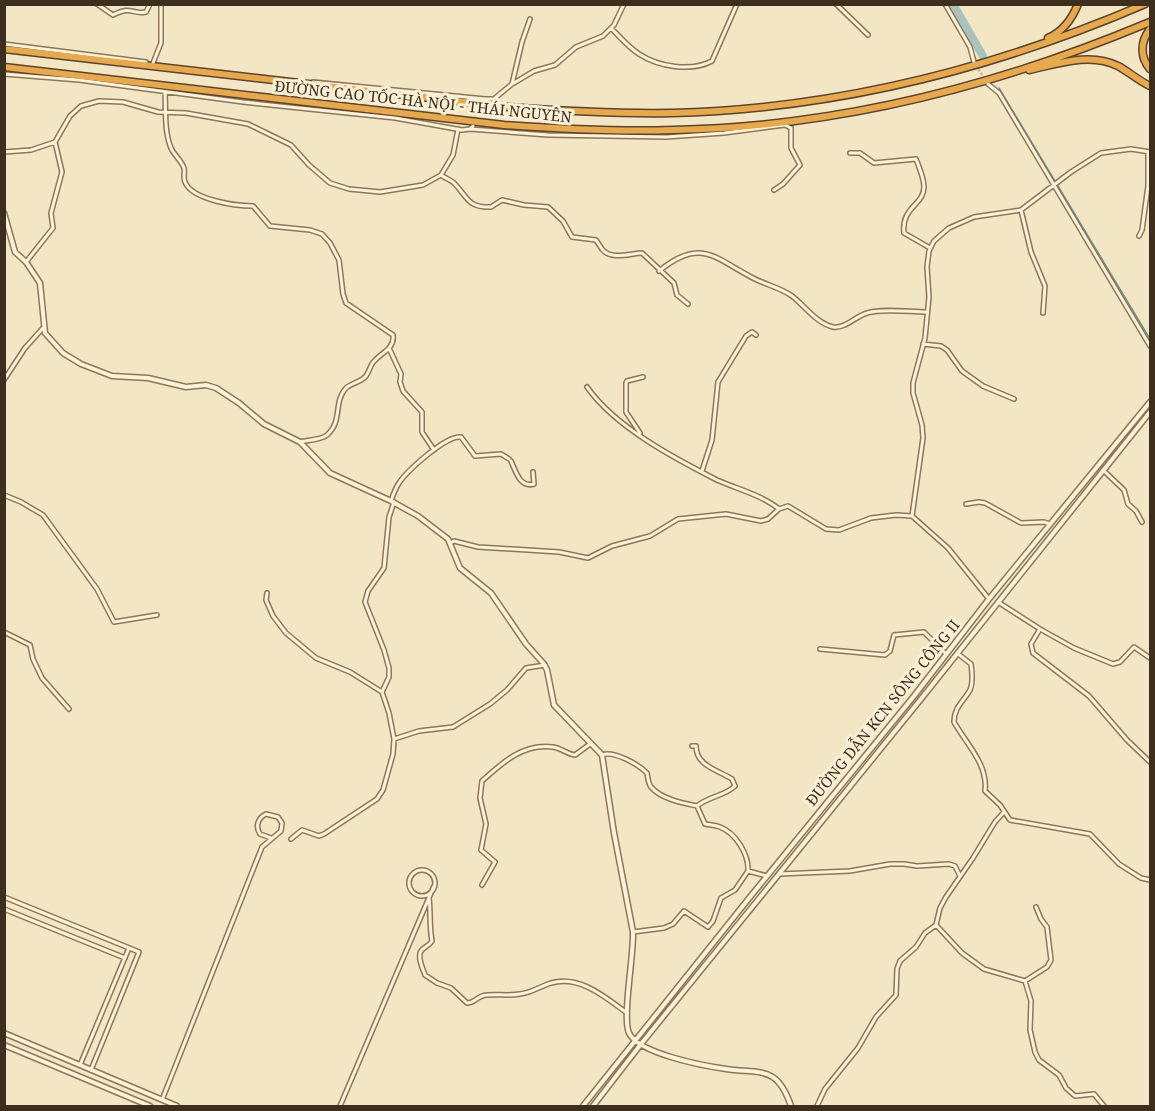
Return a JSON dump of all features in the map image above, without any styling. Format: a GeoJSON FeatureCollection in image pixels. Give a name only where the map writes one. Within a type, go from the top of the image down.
{"type":"FeatureCollection","features":[{"type":"Feature","properties":{"kind":"highway"},"geometry":{"type":"LineString","coordinates":[[942,74],[1053,36],[1070,19],[1078,4]]}},
{"type":"Feature","properties":{"kind":"highway","name":"ĐƯỜNG CAO TỐC HÀ NỘI - THÁI NGUYÊN"},"geometry":{"type":"LineString","coordinates":[[4,47],[508,107],[583,112],[672,112],[789,103],[883,88],[942,74],[1076,32],[1145,4]]}},
{"type":"Feature","properties":{"kind":"highway","name":"ĐƯỜNG CAO TỐC HÀ NỘI - THÁI NGUYÊN"},"geometry":{"type":"LineString","coordinates":[[4,67],[504,125],[582,130],[673,130],[782,122],[887,106],[976,83],[1105,41],[1150,22]]}},
{"type":"Feature","properties":{"kind":"highway"},"geometry":{"type":"LineString","coordinates":[[1150,29],[1142,53],[1150,69]]}},
{"type":"Feature","properties":{"kind":"highway"},"geometry":{"type":"LineString","coordinates":[[976,83],[1085,60],[1111,63],[1150,86]]}},
{"type":"Feature","properties":{"kind":"street"},"geometry":{"type":"LineString","coordinates":[[98,4],[113,15],[127,9],[146,12],[150,4]]}},
{"type":"Feature","properties":{"kind":"street"},"geometry":{"type":"LineString","coordinates":[[153,63],[161,43],[161,4]]}},
{"type":"Feature","properties":{"kind":"street"},"geometry":{"type":"LineString","coordinates":[[4,47],[66,51],[477,101],[494,99],[512,84],[534,71],[555,65],[570,51],[603,36],[620,15],[624,4]]}},
{"type":"Feature","properties":{"kind":"street"},"geometry":{"type":"LineString","coordinates":[[611,28],[647,59],[692,68],[712,61],[737,4]]}},
{"type":"Feature","properties":{"kind":"street"},"geometry":{"type":"LineString","coordinates":[[836,4],[868,35]]}},
{"type":"Feature","properties":{"kind":"street"},"geometry":{"type":"LineString","coordinates":[[945,4],[970,47],[974,62]]}},
{"type":"Feature","properties":{"kind":"street"},"geometry":{"type":"LineString","coordinates":[[512,84],[530,19]]}},
{"type":"Feature","properties":{"kind":"street"},"geometry":{"type":"LineString","coordinates":[[4,74],[79,80],[243,102],[395,118],[458,129],[471,128],[548,135],[656,137],[785,126],[791,129],[791,148],[800,165],[783,184],[774,190]]}},
{"type":"Feature","properties":{"kind":"street"},"geometry":{"type":"LineString","coordinates":[[988,84],[999,93],[1150,346]]}},
{"type":"Feature","properties":{"kind":"street"},"geometry":{"type":"LineString","coordinates":[[165,92],[170,146],[184,168],[184,181],[189,187],[213,200],[232,205],[253,206],[264,222],[274,228],[303,229],[322,234],[339,260],[346,303],[390,332],[394,338],[389,348],[373,362],[364,378],[351,385],[343,393],[338,404],[338,419],[326,436],[300,442]]}},
{"type":"Feature","properties":{"kind":"street"},"geometry":{"type":"LineString","coordinates":[[4,152],[31,150],[55,142],[73,112],[91,102],[123,102],[166,113],[186,113],[224,119],[260,129],[291,144],[324,179],[350,189],[380,192],[418,186],[441,175],[453,156],[458,129]]}},
{"type":"Feature","properties":{"kind":"street"},"geometry":{"type":"LineString","coordinates":[[26,262],[53,228],[51,213],[62,172],[55,142]]}},
{"type":"Feature","properties":{"kind":"street"},"geometry":{"type":"LineString","coordinates":[[912,516],[923,433],[913,393],[913,383],[923,344],[929,297],[927,267],[930,248],[934,241],[943,232],[974,217],[1021,210],[1061,179],[1101,153],[1124,149],[1149,152],[1148,186],[1142,230],[1139,236]]}},
{"type":"Feature","properties":{"kind":"street"},"geometry":{"type":"LineString","coordinates":[[850,153],[860,153],[874,163],[896,159],[916,159],[924,190],[920,199],[909,209],[903,230],[904,233],[930,248]]}},
{"type":"Feature","properties":{"kind":"street"},"geometry":{"type":"LineString","coordinates":[[441,175],[452,181],[463,196],[475,205],[491,207],[501,200],[548,207],[563,221],[572,237],[596,240],[602,250],[607,253],[621,256],[642,253],[674,283],[677,296],[688,304]]}},
{"type":"Feature","properties":{"kind":"street"},"geometry":{"type":"LineString","coordinates":[[1021,210],[1031,252],[1046,286],[1043,313]]}},
{"type":"Feature","properties":{"kind":"street"},"geometry":{"type":"LineString","coordinates":[[4,213],[15,252],[26,262],[40,283],[43,328],[51,341],[63,353],[81,364],[112,376],[148,378],[186,387],[206,385],[212,387],[239,403],[264,424],[300,442],[330,473],[393,501],[434,526],[447,537],[460,568],[491,593],[526,644],[545,665],[554,705],[602,755],[633,932],[634,947],[627,1013],[629,1033],[641,1044],[665,1055],[728,1069],[763,1072],[778,1082],[786,1093],[791,1107]]}},
{"type":"Feature","properties":{"kind":"street"},"geometry":{"type":"LineString","coordinates":[[659,271],[679,258],[694,254],[711,254],[754,279],[785,291],[815,317],[834,327],[867,313],[927,312]]}},
{"type":"Feature","properties":{"kind":"street"},"geometry":{"type":"LineString","coordinates":[[4,380],[25,348],[43,328]]}},
{"type":"Feature","properties":{"kind":"street"},"geometry":{"type":"LineString","coordinates":[[702,471],[712,440],[718,382],[746,336],[752,332],[756,335]]}},
{"type":"Feature","properties":{"kind":"street"},"geometry":{"type":"LineString","coordinates":[[923,344],[941,346],[947,350],[963,371],[983,386],[1014,399]]}},
{"type":"Feature","properties":{"kind":"street"},"geometry":{"type":"LineString","coordinates":[[389,348],[401,374],[400,382],[403,391],[422,412],[424,418],[422,432],[434,450]]}},
{"type":"Feature","properties":{"kind":"street"},"geometry":{"type":"LineString","coordinates":[[642,436],[627,416],[626,382],[643,377]]}},
{"type":"Feature","properties":{"kind":"street"},"geometry":{"type":"LineString","coordinates":[[587,387],[606,410],[667,454],[779,509]]}},
{"type":"Feature","properties":{"kind":"street","name":"ĐƯỜNG DẪN KCN SÔNG CÔNG II"},"geometry":{"type":"LineString","coordinates":[[583,1107],[989,599],[1150,402]]}},
{"type":"Feature","properties":{"kind":"street","name":"ĐƯỜNG DẪN KCN SÔNG CÔNG II"},"geometry":{"type":"LineString","coordinates":[[593,1107],[777,874],[811,835],[1150,412]]}},
{"type":"Feature","properties":{"kind":"street"},"geometry":{"type":"LineString","coordinates":[[382,692],[389,677],[389,668],[365,602],[368,591],[384,568],[389,517],[398,484],[434,450],[450,438],[458,437],[464,440],[475,456],[504,454],[510,460],[519,479],[524,483],[534,484],[533,472]]}},
{"type":"Feature","properties":{"kind":"street"},"geometry":{"type":"LineString","coordinates":[[1103,470],[1124,490],[1129,506],[1136,511],[1142,522]]}},
{"type":"Feature","properties":{"kind":"street"},"geometry":{"type":"LineString","coordinates":[[4,495],[43,515],[97,589],[114,622],[157,615]]}},
{"type":"Feature","properties":{"kind":"street"},"geometry":{"type":"LineString","coordinates":[[966,504],[985,503],[1021,523],[1050,524]]}},
{"type":"Feature","properties":{"kind":"street"},"geometry":{"type":"LineString","coordinates":[[450,543],[453,541],[478,547],[559,552],[588,558],[612,546],[650,536],[678,519],[726,514],[762,521],[768,519],[779,509],[792,506],[819,526],[833,530],[846,528],[871,518],[912,516],[948,548],[989,599]]}},
{"type":"Feature","properties":{"kind":"street"},"geometry":{"type":"LineString","coordinates":[[1038,540],[1044,544]]}},
{"type":"Feature","properties":{"kind":"street"},"geometry":{"type":"LineString","coordinates":[[267,593],[266,600],[273,616],[286,633],[316,658],[350,672],[382,692],[394,739],[393,754],[383,790],[377,799],[324,834],[319,836],[302,830],[291,839]]}},
{"type":"Feature","properties":{"kind":"street"},"geometry":{"type":"LineString","coordinates":[[998,602],[1040,630],[1074,648],[1113,664],[1120,662],[1134,647],[1150,658]]}},
{"type":"Feature","properties":{"kind":"street"},"geometry":{"type":"LineString","coordinates":[[1040,630],[1032,644],[1033,653],[1089,696],[1150,762]]}},
{"type":"Feature","properties":{"kind":"street"},"geometry":{"type":"LineString","coordinates":[[4,632],[30,645],[33,659],[42,678],[69,709]]}},
{"type":"Feature","properties":{"kind":"street"},"geometry":{"type":"LineString","coordinates":[[820,649],[885,655],[890,651],[894,635],[924,632],[946,654]]}},
{"type":"Feature","properties":{"kind":"street"},"geometry":{"type":"LineString","coordinates":[[957,653],[971,664],[972,684],[956,709],[954,722],[981,762],[986,778],[986,791],[1000,805],[1010,820],[1090,834],[1119,864],[1142,878],[1150,880]]}},
{"type":"Feature","properties":{"kind":"street"},"geometry":{"type":"LineString","coordinates":[[394,739],[419,731],[453,727],[490,704],[507,690],[526,668],[545,665]]}},
{"type":"Feature","properties":{"kind":"street"},"geometry":{"type":"LineString","coordinates":[[482,885],[495,862],[481,850],[486,824],[480,798],[482,781],[512,755],[533,748],[552,747],[575,755],[590,744]]}},
{"type":"Feature","properties":{"kind":"street"},"geometry":{"type":"LineString","coordinates":[[602,755],[612,753],[630,762],[644,770],[650,784],[657,792],[683,804],[697,806],[706,799],[725,793],[735,786],[732,779],[701,761],[696,753],[696,746],[692,746]]}},
{"type":"Feature","properties":{"kind":"street"},"geometry":{"type":"LineString","coordinates":[[633,932],[671,925],[684,910],[708,927],[713,921],[722,897],[735,890],[748,871],[740,843],[724,828],[705,824],[697,806]]}},
{"type":"Feature","properties":{"kind":"street"},"geometry":{"type":"LineString","coordinates":[[817,1107],[825,1089],[858,1048],[876,1017],[896,994],[897,969],[900,961],[916,947],[925,933],[936,925],[945,897],[1004,812]]}},
{"type":"Feature","properties":{"kind":"street"},"geometry":{"type":"LineString","coordinates":[[162,1100],[262,847],[278,834],[282,827],[280,820],[274,814],[266,814],[260,819],[257,827],[262,847]]}},
{"type":"Feature","properties":{"kind":"street"},"geometry":{"type":"LineString","coordinates":[[805,830],[811,835]]}},
{"type":"Feature","properties":{"kind":"street"},"geometry":{"type":"LineString","coordinates":[[260,834],[271,838]]}},
{"type":"Feature","properties":{"kind":"street"},"geometry":{"type":"LineString","coordinates":[[777,874],[852,871],[890,864],[917,866],[949,864],[958,870],[960,877]]}},
{"type":"Feature","properties":{"kind":"street"},"geometry":{"type":"LineString","coordinates":[[340,1107],[434,886],[433,878],[427,872],[419,871],[409,883],[411,891],[426,904]]}},
{"type":"Feature","properties":{"kind":"street"},"geometry":{"type":"LineString","coordinates":[[748,871],[767,876]]}},
{"type":"Feature","properties":{"kind":"street"},"geometry":{"type":"LineString","coordinates":[[418,896],[430,893],[434,886]]}},
{"type":"Feature","properties":{"kind":"street"},"geometry":{"type":"LineString","coordinates":[[4,897],[139,952],[91,1070]]}},
{"type":"Feature","properties":{"kind":"street"},"geometry":{"type":"LineString","coordinates":[[429,898],[429,924],[432,941],[419,956],[425,975],[451,988],[467,1003],[474,1002],[484,995],[523,994],[560,981],[575,983],[594,990],[627,1013]]}},
{"type":"Feature","properties":{"kind":"street"},"geometry":{"type":"LineString","coordinates":[[936,925],[962,953],[978,965],[991,972],[1025,981],[1047,967],[1051,960],[1047,927],[1036,907]]}},
{"type":"Feature","properties":{"kind":"street"},"geometry":{"type":"LineString","coordinates":[[4,909],[125,958]]}},
{"type":"Feature","properties":{"kind":"street"},"geometry":{"type":"LineString","coordinates":[[80,1065],[129,948]]}},
{"type":"Feature","properties":{"kind":"street"},"geometry":{"type":"LineString","coordinates":[[1025,981],[1030,996],[1030,1030],[1039,1060],[1059,1075],[1071,1094],[1077,1097],[1094,1094],[1104,1107]]}},
{"type":"Feature","properties":{"kind":"street"},"geometry":{"type":"LineString","coordinates":[[4,1033],[177,1107]]}},
{"type":"Feature","properties":{"kind":"street"},"geometry":{"type":"LineString","coordinates":[[4,1045],[150,1107]]}},
{"type":"Feature","properties":{"kind":"waterway"},"geometry":{"type":"LineString","coordinates":[[953,4],[983,56]]}},
{"type":"Feature","properties":{"kind":"waterway"},"geometry":{"type":"LineString","coordinates":[[999,88],[1150,339]]}},
{"type":"Feature","properties":{"kind":"tunnel"},"geometry":{"type":"LineString","coordinates":[[976,65],[985,80]]}},
{"type":"Feature","properties":{"kind":"tunnel"},"geometry":{"type":"LineString","coordinates":[[474,121],[476,104]]}}]}
